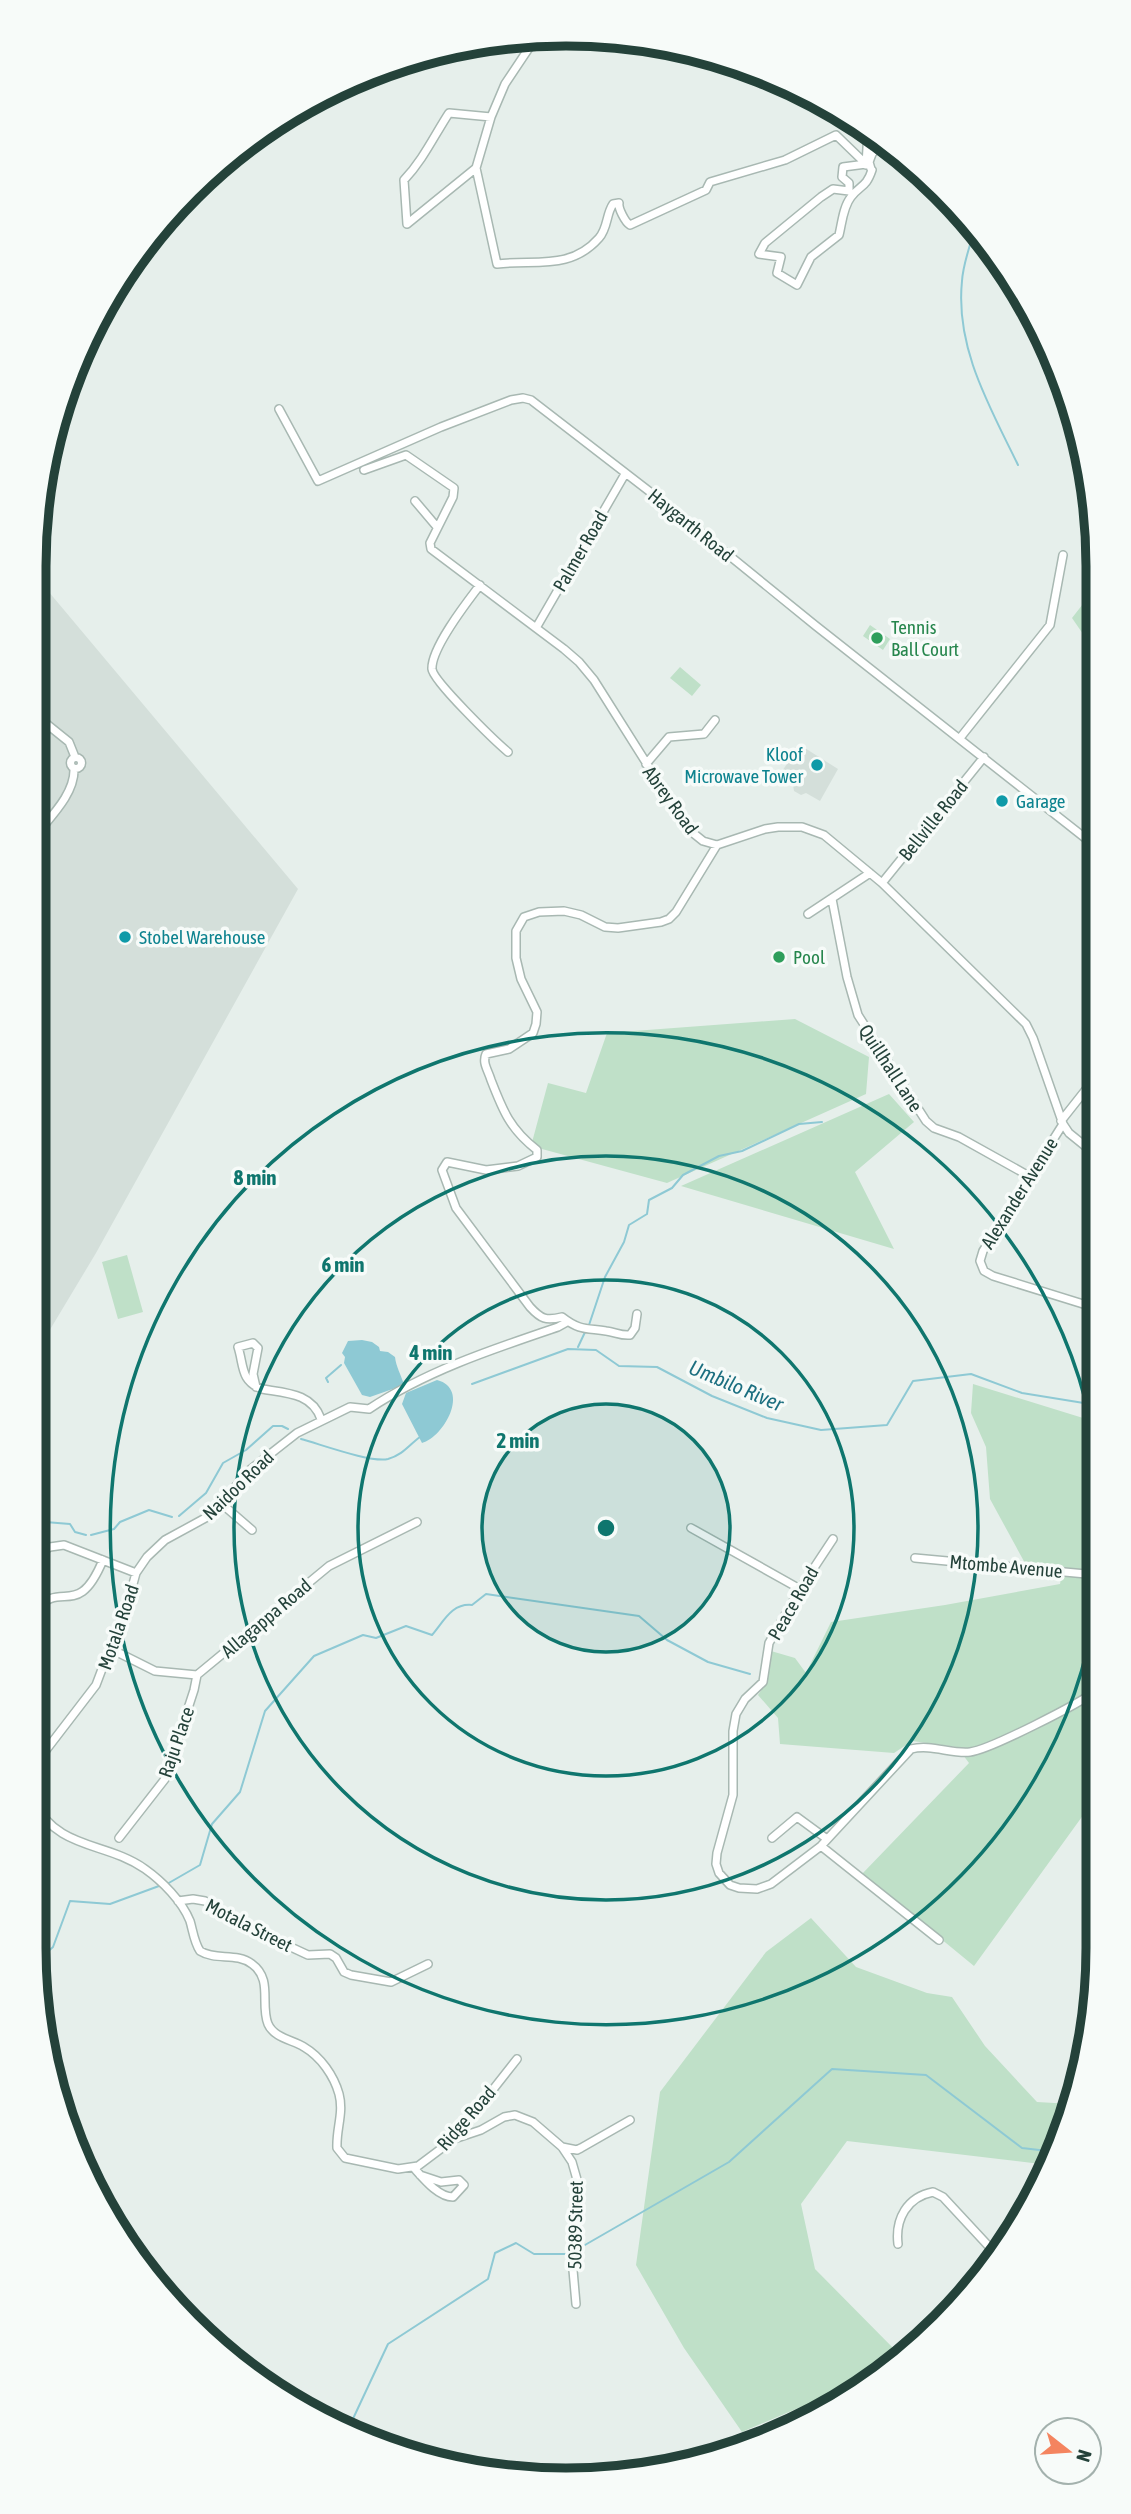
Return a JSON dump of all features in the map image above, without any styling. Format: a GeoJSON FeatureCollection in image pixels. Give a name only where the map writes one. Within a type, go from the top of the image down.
{"type":"FeatureCollection","features":[{"type":"Feature","properties":{"kind":"street"},"geometry":{"type":"LineString","coordinates":[[529,47],[505,83],[491,117],[476,168],[497,264],[522,260],[536,264],[566,260],[588,248],[600,237],[613,204],[619,203],[618,208],[630,225],[706,190],[710,182],[785,160],[836,135],[866,164]]}},
{"type":"Feature","properties":{"kind":"street"},"geometry":{"type":"LineString","coordinates":[[476,168],[407,224],[404,180],[421,162],[429,143],[449,113],[491,117]]}},
{"type":"Feature","properties":{"kind":"street"},"geometry":{"type":"LineString","coordinates":[[867,143],[865,168],[872,170]]}},
{"type":"Feature","properties":{"kind":"street"},"geometry":{"type":"LineString","coordinates":[[866,164],[843,167],[842,177],[849,183],[849,191],[833,189],[765,243],[759,254],[781,257],[777,273],[797,285],[811,257],[839,235],[843,215],[851,197],[867,184],[872,170],[869,162],[876,149]]}},
{"type":"Feature","properties":{"kind":"street","name":"Haygarth Road"},"geometry":{"type":"LineString","coordinates":[[279,409],[318,481],[441,427],[511,400],[523,398],[533,402],[1086,839]]}},
{"type":"Feature","properties":{"kind":"street"},"geometry":{"type":"LineString","coordinates":[[364,470],[406,454],[454,488],[453,496],[437,527],[415,501]]}},
{"type":"Feature","properties":{"kind":"street","name":"Palmer Road"},"geometry":{"type":"LineString","coordinates":[[536,628],[625,474]]}},
{"type":"Feature","properties":{"kind":"street","name":"Abrey Road"},"geometry":{"type":"LineString","coordinates":[[437,527],[430,543],[431,549],[564,649],[588,672],[691,832],[703,841],[717,845],[765,829],[802,827],[814,830],[833,840],[882,883],[1026,1024],[1062,1122],[1069,1133],[1086,1147]]}},
{"type":"Feature","properties":{"kind":"street"},"geometry":{"type":"LineString","coordinates":[[960,738],[1052,620],[1063,555]]}},
{"type":"Feature","properties":{"kind":"street"},"geometry":{"type":"LineString","coordinates":[[480,585],[456,617],[435,657],[432,671],[442,685],[508,752]]}},
{"type":"Feature","properties":{"kind":"street"},"geometry":{"type":"LineString","coordinates":[[646,764],[669,737],[704,734],[715,720]]}},
{"type":"Feature","properties":{"kind":"street"},"geometry":{"type":"LineString","coordinates":[[46,723],[69,742],[75,757],[70,763],[74,769],[72,785],[46,822]]}},
{"type":"Feature","properties":{"kind":"street","name":"Bellville Road"},"geometry":{"type":"LineString","coordinates":[[882,883],[984,757]]}},
{"type":"Feature","properties":{"kind":"street"},"geometry":{"type":"LineString","coordinates":[[637,1314],[635,1328],[625,1336],[603,1330],[593,1331],[562,1317],[545,1320],[530,1307],[456,1208],[442,1173],[443,1166],[447,1162],[486,1170],[518,1166],[536,1158],[537,1150],[519,1136],[502,1110],[484,1058],[489,1052],[509,1049],[533,1033],[537,1012],[524,986],[516,958],[516,930],[524,917],[539,912],[564,911],[611,928],[664,921],[676,912],[717,845]]}},
{"type":"Feature","properties":{"kind":"street"},"geometry":{"type":"LineString","coordinates":[[808,914],[870,873]]}},
{"type":"Feature","properties":{"kind":"street","name":"Quillhall Lane"},"geometry":{"type":"LineString","coordinates":[[832,899],[857,1013],[926,1121],[931,1127],[970,1142],[1029,1176]]}},
{"type":"Feature","properties":{"kind":"street","name":"Alexander Avenue"},"geometry":{"type":"LineString","coordinates":[[1086,1090],[1062,1122],[981,1255],[981,1267],[993,1276],[1086,1305]]}},
{"type":"Feature","properties":{"kind":"street","name":"Naidoo Road"},"geometry":{"type":"LineString","coordinates":[[136,1573],[159,1545],[203,1520],[222,1504],[260,1460],[297,1433],[349,1407],[369,1409],[391,1394],[471,1356],[558,1327],[567,1321]]}},
{"type":"Feature","properties":{"kind":"street"},"geometry":{"type":"LineString","coordinates":[[256,1387],[253,1374],[258,1348],[253,1343],[238,1347],[248,1382],[256,1387],[299,1396],[312,1404],[321,1419]]}},
{"type":"Feature","properties":{"kind":"street"},"geometry":{"type":"LineString","coordinates":[[222,1504],[253,1531]]}},
{"type":"Feature","properties":{"kind":"street","name":"Allagappa Road"},"geometry":{"type":"LineString","coordinates":[[197,1675],[325,1569],[416,1522]]}},
{"type":"Feature","properties":{"kind":"street"},"geometry":{"type":"LineString","coordinates":[[691,1528],[800,1589]]}},
{"type":"Feature","properties":{"kind":"street","name":"Peace Road"},"geometry":{"type":"LineString","coordinates":[[833,1539],[800,1589],[768,1647],[763,1682],[745,1699],[736,1714],[733,1728],[732,1801],[716,1864],[719,1873],[730,1885],[757,1889],[771,1884],[821,1846],[911,1749],[920,1747],[974,1751],[1019,1732],[1086,1696]]}},
{"type":"Feature","properties":{"kind":"street","name":"Motala Road"},"geometry":{"type":"LineString","coordinates":[[46,1549],[59,1545],[68,1546],[136,1573],[111,1649],[91,1693],[46,1750]]}},
{"type":"Feature","properties":{"kind":"street","name":"Mtombe Avenue"},"geometry":{"type":"LineString","coordinates":[[915,1559],[1086,1574]]}},
{"type":"Feature","properties":{"kind":"street"},"geometry":{"type":"LineString","coordinates":[[46,1601],[49,1598],[73,1597],[84,1592],[93,1581],[103,1560]]}},
{"type":"Feature","properties":{"kind":"street"},"geometry":{"type":"LineString","coordinates":[[111,1649],[158,1672],[197,1675]]}},
{"type":"Feature","properties":{"kind":"street","name":"Raju Place"},"geometry":{"type":"LineString","coordinates":[[119,1838],[164,1779],[197,1675]]}},
{"type":"Feature","properties":{"kind":"street"},"geometry":{"type":"LineString","coordinates":[[772,1838],[797,1817],[827,1839]]}},
{"type":"Feature","properties":{"kind":"street"},"geometry":{"type":"LineString","coordinates":[[46,1818],[55,1830],[73,1840],[135,1863],[156,1878],[178,1901],[189,1919],[198,1949],[210,1956],[247,1960],[261,1972],[265,1985],[267,2020],[271,2029],[308,2049],[333,2078],[341,2102],[337,2142],[342,2155],[358,2162],[411,2168],[440,2193],[450,2198],[464,2185],[459,2180],[433,2181],[420,2175]]}},
{"type":"Feature","properties":{"kind":"street"},"geometry":{"type":"LineString","coordinates":[[821,1846],[939,1940]]}},
{"type":"Feature","properties":{"kind":"street","name":"Motala Street"},"geometry":{"type":"LineString","coordinates":[[178,1901],[205,1901],[254,1930],[308,1955],[332,1954],[344,1972],[351,1975],[391,1982],[428,1964]]}},
{"type":"Feature","properties":{"kind":"street","name":"Ridge Road"},"geometry":{"type":"LineString","coordinates":[[411,2168],[428,2160],[454,2139],[517,2059]]}},
{"type":"Feature","properties":{"kind":"street","name":"50389 Street"},"geometry":{"type":"LineString","coordinates":[[454,2139],[481,2130],[504,2117],[515,2115],[533,2122],[562,2147],[572,2162],[578,2183],[573,2270],[576,2304]]}},
{"type":"Feature","properties":{"kind":"street"},"geometry":{"type":"LineString","coordinates":[[562,2147],[577,2150],[630,2120]]}},
{"type":"Feature","properties":{"kind":"street"},"geometry":{"type":"LineString","coordinates":[[898,2244],[898,2225],[904,2211],[918,2197],[933,2192],[943,2197],[990,2248]]}},
{"type":"Feature","properties":{"kind":"shaded area"},"geometry":{"type":"Polygon","coordinates":[[[46,589],[298,889],[96,1253],[46,1336],[46,589]]]}},
{"type":"Feature","properties":{"kind":"shaded area"},"geometry":{"type":"Polygon","coordinates":[[[800,745],[838,769],[820,801],[806,793],[801,795],[794,791],[793,785],[778,777],[800,745]]]}},
{"type":"Feature","properties":{"kind":"green space"},"geometry":{"type":"Polygon","coordinates":[[[1086,600],[1086,638],[1072,618],[1086,600]]]}},
{"type":"Feature","properties":{"kind":"green space","name":"Tennis Ball Court"},"geometry":{"type":"Polygon","coordinates":[[[870,625],[890,639],[883,650],[863,636],[870,625]]]}},
{"type":"Feature","properties":{"kind":"green space"},"geometry":{"type":"Polygon","coordinates":[[[680,667],[701,685],[692,696],[670,678],[680,667]]]}},
{"type":"Feature","properties":{"kind":"green space"},"geometry":{"type":"Polygon","coordinates":[[[795,1019],[869,1057],[866,1094],[667,1183],[531,1146],[548,1083],[586,1093],[607,1033],[795,1019]]]}},
{"type":"Feature","properties":{"kind":"green space"},"geometry":{"type":"Polygon","coordinates":[[[889,1094],[914,1122],[855,1172],[894,1249],[681,1186],[889,1094]]]}},
{"type":"Feature","properties":{"kind":"green space"},"geometry":{"type":"Polygon","coordinates":[[[127,1255],[143,1312],[118,1319],[102,1262],[127,1255]]]}},
{"type":"Feature","properties":{"kind":"green space"},"geometry":{"type":"Polygon","coordinates":[[[973,1384],[1086,1419],[1086,1811],[974,1966],[862,1874],[969,1763],[957,1747],[912,1741],[894,1753],[780,1744],[778,1718],[758,1695],[768,1674],[771,1651],[795,1658],[806,1673],[831,1622],[1060,1584],[1060,1568],[1026,1565],[990,1499],[986,1447],[971,1413],[973,1384]]]}},
{"type":"Feature","properties":{"kind":"green space"},"geometry":{"type":"Polygon","coordinates":[[[811,1918],[856,1967],[927,1993],[952,1997],[985,2046],[1037,2102],[1062,2103],[1038,2164],[847,2141],[801,2204],[815,2269],[895,2350],[826,2399],[807,2409],[803,2406],[742,2432],[684,2348],[636,2265],[660,2092],[766,1952],[811,1918]]]}},
{"type":"Feature","properties":{"kind":"water"},"geometry":{"type":"Polygon","coordinates":[[[348,1341],[372,1342],[380,1351],[395,1357],[404,1385],[370,1397],[362,1395],[344,1363],[345,1357],[342,1353],[348,1341]]]}},
{"type":"Feature","properties":{"kind":"water"},"geometry":{"type":"Polygon","coordinates":[[[437,1380],[447,1385],[453,1402],[445,1423],[430,1439],[422,1443],[402,1404],[406,1393],[437,1380]]]}},
{"type":"Feature","properties":{"kind":"waterway"},"geometry":{"type":"LineString","coordinates":[[971,241],[963,275],[961,306],[964,330],[969,353],[986,399],[1018,465]]}},
{"type":"Feature","properties":{"kind":"waterway"},"geometry":{"type":"LineString","coordinates":[[589,1325],[605,1277],[624,1242],[629,1225],[647,1214],[649,1200],[672,1188],[683,1175],[719,1156],[742,1151],[799,1124],[822,1122]]}},
{"type":"Feature","properties":{"kind":"waterway"},"geometry":{"type":"LineString","coordinates":[[578,1347],[586,1330]]}},
{"type":"Feature","properties":{"kind":"waterway","name":"Umbilo River"},"geometry":{"type":"LineString","coordinates":[[472,1384],[568,1349],[596,1350],[619,1366],[657,1367],[712,1396],[767,1418],[821,1430],[887,1425],[913,1381],[971,1374],[1022,1393],[1086,1403]]}},
{"type":"Feature","properties":{"kind":"waterway","name":"Umbilo River"},"geometry":{"type":"LineString","coordinates":[[328,1382],[326,1378],[341,1365]]}},
{"type":"Feature","properties":{"kind":"waterway","name":"Umbilo River"},"geometry":{"type":"LineString","coordinates":[[179,1516],[206,1493],[223,1463],[246,1450],[273,1426],[288,1429]]}},
{"type":"Feature","properties":{"kind":"waterway","name":"Umbilo River"},"geometry":{"type":"LineString","coordinates":[[301,1439],[358,1456],[388,1459],[398,1455],[420,1437]]}},
{"type":"Feature","properties":{"kind":"waterway","name":"Umbilo River"},"geometry":{"type":"LineString","coordinates":[[91,1535],[114,1529],[120,1522],[149,1510],[172,1517]]}},
{"type":"Feature","properties":{"kind":"waterway","name":"Umbilo River"},"geometry":{"type":"LineString","coordinates":[[46,1522],[70,1524],[75,1532],[86,1535]]}},
{"type":"Feature","properties":{"kind":"waterway"},"geometry":{"type":"LineString","coordinates":[[167,1884],[200,1865],[212,1824],[240,1792],[265,1711],[314,1656],[363,1635],[376,1638],[406,1626],[432,1635],[454,1610],[472,1605],[486,1594],[639,1616],[667,1640],[708,1662],[750,1674]]}},
{"type":"Feature","properties":{"kind":"waterway"},"geometry":{"type":"LineString","coordinates":[[46,1953],[53,1947],[70,1901],[110,1904],[159,1886]]}},
{"type":"Feature","properties":{"kind":"waterway"},"geometry":{"type":"LineString","coordinates":[[578,2249],[729,2162],[832,2069],[926,2075],[1022,2148],[1044,2151]]}},
{"type":"Feature","properties":{"kind":"waterway"},"geometry":{"type":"LineString","coordinates":[[351,2422],[388,2344],[488,2279],[495,2253],[516,2243],[534,2254],[568,2254]]}},
{"type":"Feature","properties":{"kind":"place","name":"Tennis Ball Court"},"geometry":{"type":"Point","coordinates":[877,638]}},
{"type":"Feature","properties":{"kind":"place","name":"Kloof Microwave Tower"},"geometry":{"type":"Point","coordinates":[817,765]}},
{"type":"Feature","properties":{"kind":"place","name":"Garage"},"geometry":{"type":"Point","coordinates":[1002,801]}},
{"type":"Feature","properties":{"kind":"place","name":"Stobel Warehouse"},"geometry":{"type":"Point","coordinates":[125,937]}},
{"type":"Feature","properties":{"kind":"place","name":"Pool"},"geometry":{"type":"Point","coordinates":[779,957]}}]}
